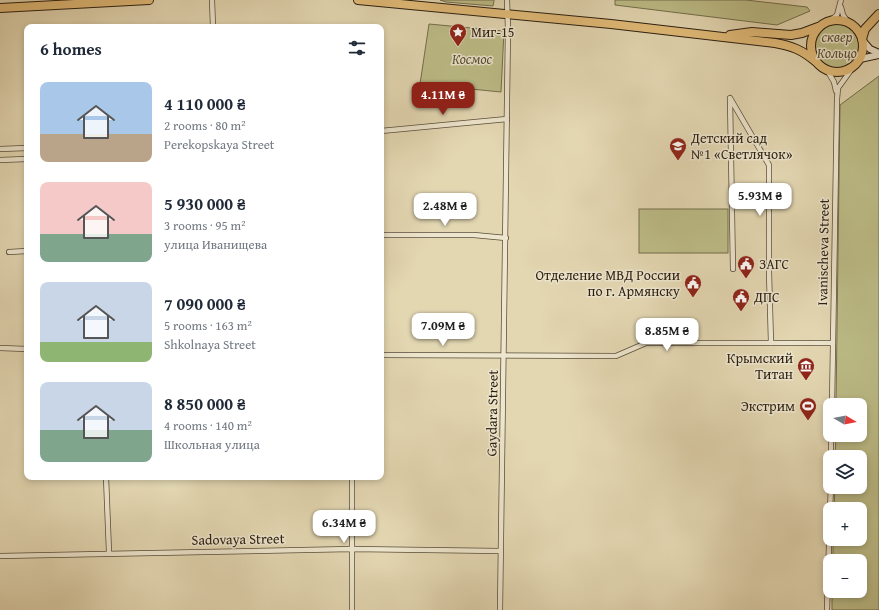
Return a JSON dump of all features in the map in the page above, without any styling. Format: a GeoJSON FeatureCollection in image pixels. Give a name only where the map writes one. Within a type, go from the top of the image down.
{"type":"FeatureCollection","features":[{"type":"Feature","properties":{"kind":"highway"},"geometry":{"type":"LineString","coordinates":[[0,8],[149,0]]}},
{"type":"Feature","properties":{"kind":"highway"},"geometry":{"type":"LineString","coordinates":[[358,0],[718,36],[790,45],[802,50],[826,70],[841,72],[854,66],[860,59],[863,47],[858,30],[849,22]]}},
{"type":"Feature","properties":{"kind":"highway"},"geometry":{"type":"LineString","coordinates":[[718,36],[752,32],[791,35],[802,33],[831,20],[861,23],[877,15]]}},
{"type":"Feature","properties":{"kind":"highway"},"geometry":{"type":"LineString","coordinates":[[862,40],[865,29],[877,15]]}},
{"type":"Feature","properties":{"kind":"highway"},"geometry":{"type":"LineString","coordinates":[[815,61],[812,55],[811,42],[819,26]]}},
{"type":"Feature","properties":{"kind":"main road"},"geometry":{"type":"LineString","coordinates":[[862,40],[870,49],[879,54]]}},
{"type":"Feature","properties":{"kind":"main road"},"geometry":{"type":"LineString","coordinates":[[860,59],[879,54]]}},
{"type":"Feature","properties":{"kind":"street"},"geometry":{"type":"LineString","coordinates":[[212,0],[213,24]]}},
{"type":"Feature","properties":{"kind":"street","name":"Gaydara Street"},"geometry":{"type":"LineString","coordinates":[[500,610],[506,238],[507,0]]}},
{"type":"Feature","properties":{"kind":"street"},"geometry":{"type":"LineString","coordinates":[[841,0],[843,15],[849,22]]}},
{"type":"Feature","properties":{"kind":"street"},"geometry":{"type":"LineString","coordinates":[[831,20],[837,16],[841,7]]}},
{"type":"Feature","properties":{"kind":"street","name":"Ivanischeva Street"},"geometry":{"type":"LineString","coordinates":[[836,99],[838,88],[854,66]]}},
{"type":"Feature","properties":{"kind":"street","name":"Ivanischeva Street"},"geometry":{"type":"LineString","coordinates":[[826,70],[834,82],[836,99],[832,398]]}},
{"type":"Feature","properties":{"kind":"street"},"geometry":{"type":"LineString","coordinates":[[733,270],[730,98],[769,165],[769,272],[771,343]]}},
{"type":"Feature","properties":{"kind":"street"},"geometry":{"type":"LineString","coordinates":[[384,131],[507,119]]}},
{"type":"Feature","properties":{"kind":"street"},"geometry":{"type":"LineString","coordinates":[[0,149],[24,148]]}},
{"type":"Feature","properties":{"kind":"street"},"geometry":{"type":"LineString","coordinates":[[0,160],[24,159]]}},
{"type":"Feature","properties":{"kind":"street"},"geometry":{"type":"LineString","coordinates":[[384,235],[474,235],[506,238]]}},
{"type":"Feature","properties":{"kind":"street"},"geometry":{"type":"LineString","coordinates":[[9,252],[24,251]]}},
{"type":"Feature","properties":{"kind":"street"},"geometry":{"type":"LineString","coordinates":[[384,355],[504,354],[616,356],[646,343],[833,343]]}},
{"type":"Feature","properties":{"kind":"street"},"geometry":{"type":"LineString","coordinates":[[0,348],[24,349]]}},
{"type":"Feature","properties":{"kind":"street"},"geometry":{"type":"LineString","coordinates":[[106,480],[109,552]]}},
{"type":"Feature","properties":{"kind":"street"},"geometry":{"type":"LineString","coordinates":[[352,480],[352,610]]}},
{"type":"Feature","properties":{"kind":"street"},"geometry":{"type":"LineString","coordinates":[[827,610],[829,546]]}},
{"type":"Feature","properties":{"kind":"street","name":"Sadovaya Street"},"geometry":{"type":"LineString","coordinates":[[0,556],[109,552],[352,549],[500,551]]}},
{"type":"Feature","properties":{"kind":"green space"},"geometry":{"type":"Polygon","coordinates":[[[440,0],[494,1],[493,6],[446,2],[440,0]]]}},
{"type":"Feature","properties":{"kind":"green space"},"geometry":{"type":"Polygon","coordinates":[[[615,0],[746,0],[807,7],[810,11],[777,25],[615,5],[615,0]]]}},
{"type":"Feature","properties":{"kind":"green space","name":"Космос"},"geometry":{"type":"Polygon","coordinates":[[[429,24],[504,31],[501,92],[420,84],[429,24]]]}},
{"type":"Feature","properties":{"kind":"green space","name":"сквер Кольцо"},"geometry":{"type":"Polygon","coordinates":[[[833,24],[841,24],[846,25],[853,30],[858,37],[858,55],[853,62],[846,67],[833,68],[825,65],[818,58],[815,50],[815,42],[818,34],[825,27],[833,24]]]}},
{"type":"Feature","properties":{"kind":"green space"},"geometry":{"type":"Polygon","coordinates":[[[879,76],[879,610],[832,610],[832,598],[867,598],[867,554],[833,554],[833,546],[867,546],[867,502],[834,502],[835,494],[867,494],[867,450],[835,450],[836,442],[867,442],[867,398],[836,398],[840,105],[879,76]]]}},
{"type":"Feature","properties":{"kind":"green space"},"geometry":{"type":"Polygon","coordinates":[[[639,209],[728,209],[728,253],[639,253],[639,209]]]}},
{"type":"Feature","properties":{"kind":"place","name":"Миг-15"},"geometry":{"type":"Point","coordinates":[458,47]}},
{"type":"Feature","properties":{"kind":"place","name":"Детский сад №1 «Светлячок»"},"geometry":{"type":"Point","coordinates":[678,161]}},
{"type":"Feature","properties":{"kind":"place","name":"ЗАГС"},"geometry":{"type":"Point","coordinates":[746,279]}},
{"type":"Feature","properties":{"kind":"place","name":"Отделение МВД России по г. Армянску"},"geometry":{"type":"Point","coordinates":[693,298]}},
{"type":"Feature","properties":{"kind":"place","name":"ДПС"},"geometry":{"type":"Point","coordinates":[741,312]}},
{"type":"Feature","properties":{"kind":"place","name":"Крымский Титан"},"geometry":{"type":"Point","coordinates":[806,381]}},
{"type":"Feature","properties":{"kind":"place","name":"Экстрим"},"geometry":{"type":"Point","coordinates":[808,421]}}]}
